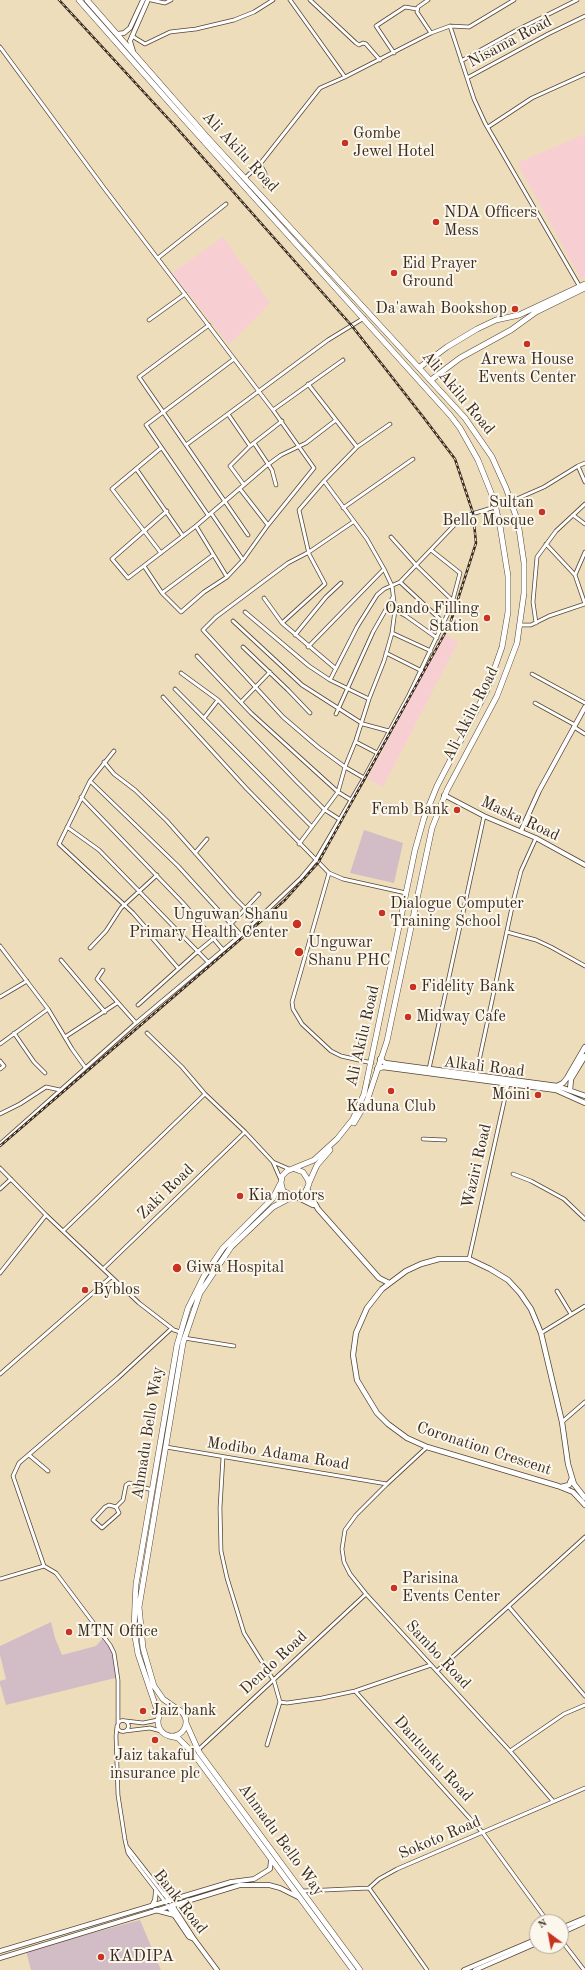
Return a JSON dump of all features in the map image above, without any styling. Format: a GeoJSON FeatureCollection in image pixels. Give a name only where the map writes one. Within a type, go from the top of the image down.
{"type":"FeatureCollection","features":[{"type":"Feature","properties":{"kind":"main road","name":"Ali Akilu Road"},"geometry":{"type":"LineString","coordinates":[[79,0],[185,116],[434,396],[460,428],[478,460],[496,507],[508,576],[508,612],[502,647],[487,690],[429,803],[415,850],[368,1081],[358,1108],[344,1130],[314,1160],[293,1169]]}},
{"type":"Feature","properties":{"kind":"main road","name":"Ali Akilu Road"},"geometry":{"type":"LineString","coordinates":[[87,0],[133,52],[185,116],[245,178],[420,367],[465,418],[484,443],[498,470],[512,501],[521,536],[524,563],[524,593],[521,625],[517,643],[505,678],[444,795],[429,842],[387,1041],[370,1091],[360,1113],[345,1135],[317,1165],[308,1187]]}},
{"type":"Feature","properties":{"kind":"main road"},"geometry":{"type":"LineString","coordinates":[[431,380],[460,358],[511,330],[536,312],[583,286]]}},
{"type":"Feature","properties":{"kind":"main road"},"geometry":{"type":"LineString","coordinates":[[420,367],[470,332],[496,320],[520,315],[583,286]]}},
{"type":"Feature","properties":{"kind":"main road"},"geometry":{"type":"LineString","coordinates":[[557,1086],[563,1083],[567,1078],[585,1047]]}},
{"type":"Feature","properties":{"kind":"main road"},"geometry":{"type":"LineString","coordinates":[[570,1090],[571,1079],[585,1056]]}},
{"type":"Feature","properties":{"kind":"main road","name":"Alkali Road"},"geometry":{"type":"LineString","coordinates":[[380,1059],[385,1062],[476,1074],[556,1090],[585,1103]]}},
{"type":"Feature","properties":{"kind":"main road","name":"Alkali Road"},"geometry":{"type":"LineString","coordinates":[[377,1069],[383,1067],[557,1086],[585,1096]]}},
{"type":"Feature","properties":{"kind":"main road"},"geometry":{"type":"LineString","coordinates":[[318,1209],[283,1191],[281,1181],[284,1173],[293,1169],[304,1172],[308,1187],[318,1209],[379,1278],[389,1283]]}},
{"type":"Feature","properties":{"kind":"main road","name":"Ahmadu Bello Way"},"geometry":{"type":"LineString","coordinates":[[158,1718],[138,1654],[134,1631],[136,1584],[180,1332],[194,1293],[213,1262],[235,1235],[270,1201],[281,1181]]}},
{"type":"Feature","properties":{"kind":"main road"},"geometry":{"type":"LineString","coordinates":[[295,1197],[308,1187]]}},
{"type":"Feature","properties":{"kind":"main road","name":"Ahmadu Bello Way"},"geometry":{"type":"LineString","coordinates":[[176,1708],[163,1699],[154,1686],[143,1648],[139,1607],[184,1338],[200,1293],[231,1247],[273,1207],[295,1197]]}},
{"type":"Feature","properties":{"kind":"main road","name":"Coronation Crescent"},"geometry":{"type":"LineString","coordinates":[[585,1498],[580,1493],[572,1478],[568,1464],[562,1422],[541,1333],[531,1309],[520,1293],[508,1280],[469,1259],[439,1259],[421,1264],[389,1283],[382,1289],[366,1308],[356,1333],[353,1355],[356,1380],[377,1413],[388,1424],[407,1438],[427,1447],[558,1486],[576,1495],[585,1505]]}},
{"type":"Feature","properties":{"kind":"main road"},"geometry":{"type":"LineString","coordinates":[[379,1278],[382,1289]]}},
{"type":"Feature","properties":{"kind":"main road"},"geometry":{"type":"LineString","coordinates":[[558,1486],[567,1486],[572,1478]]}},
{"type":"Feature","properties":{"kind":"main road"},"geometry":{"type":"LineString","coordinates":[[176,1708],[184,1715],[186,1723],[180,1733],[169,1736],[161,1731],[158,1718],[166,1709],[176,1708]]}},
{"type":"Feature","properties":{"kind":"main road","name":"Ahmadu Bello Way"},"geometry":{"type":"LineString","coordinates":[[186,1723],[198,1750],[360,1970]]}},
{"type":"Feature","properties":{"kind":"main road","name":"Ahmadu Bello Way"},"geometry":{"type":"LineString","coordinates":[[169,1736],[178,1738],[194,1753],[353,1970]]}},
{"type":"Feature","properties":{"kind":"street"},"geometry":{"type":"LineString","coordinates":[[117,34],[124,33],[130,28],[143,0]]}},
{"type":"Feature","properties":{"kind":"street"},"geometry":{"type":"LineString","coordinates":[[133,52],[130,41],[150,0],[165,3],[171,0]]}},
{"type":"Feature","properties":{"kind":"street"},"geometry":{"type":"LineString","coordinates":[[132,36],[145,44],[170,32],[196,29],[234,20],[254,12],[273,0]]}},
{"type":"Feature","properties":{"kind":"street"},"geometry":{"type":"LineString","coordinates":[[290,0],[345,77]]}},
{"type":"Feature","properties":{"kind":"street"},"geometry":{"type":"LineString","coordinates":[[310,0],[356,43],[359,45],[363,43],[366,44],[380,60]]}},
{"type":"Feature","properties":{"kind":"street"},"geometry":{"type":"LineString","coordinates":[[394,53],[376,26],[405,7],[417,9],[428,0]]}},
{"type":"Feature","properties":{"kind":"street"},"geometry":{"type":"LineString","coordinates":[[245,178],[260,164],[320,88],[380,60],[431,33],[450,26],[469,27],[514,0]]}},
{"type":"Feature","properties":{"kind":"street"},"geometry":{"type":"LineString","coordinates":[[461,61],[514,31],[577,0]]}},
{"type":"Feature","properties":{"kind":"street"},"geometry":{"type":"LineString","coordinates":[[417,9],[431,33]]}},
{"type":"Feature","properties":{"kind":"street","name":"Nisama Road"},"geometry":{"type":"LineString","coordinates":[[467,78],[548,34],[585,16]]}},
{"type":"Feature","properties":{"kind":"street"},"geometry":{"type":"LineString","coordinates":[[450,26],[474,99],[488,127],[583,286]]}},
{"type":"Feature","properties":{"kind":"street"},"geometry":{"type":"LineString","coordinates":[[0,47],[104,188],[282,421],[314,468],[268,525],[243,560],[227,577],[204,592],[181,612],[162,593],[144,566]]}},
{"type":"Feature","properties":{"kind":"street"},"geometry":{"type":"LineString","coordinates":[[488,127],[532,98],[585,74]]}},
{"type":"Feature","properties":{"kind":"street"},"geometry":{"type":"LineString","coordinates":[[260,164],[265,173],[265,186]]}},
{"type":"Feature","properties":{"kind":"street"},"geometry":{"type":"LineString","coordinates":[[158,258],[226,204]]}},
{"type":"Feature","properties":{"kind":"street"},"geometry":{"type":"LineString","coordinates":[[150,320],[185,294]]}},
{"type":"Feature","properties":{"kind":"street"},"geometry":{"type":"LineString","coordinates":[[186,445],[328,340],[364,318]]}},
{"type":"Feature","properties":{"kind":"street"},"geometry":{"type":"LineString","coordinates":[[209,325],[139,377],[224,503],[248,535]]}},
{"type":"Feature","properties":{"kind":"street"},"geometry":{"type":"LineString","coordinates":[[208,516],[146,426],[162,412],[234,359]]}},
{"type":"Feature","properties":{"kind":"street"},"geometry":{"type":"LineString","coordinates":[[273,410],[343,360]]}},
{"type":"Feature","properties":{"kind":"street"},"geometry":{"type":"LineString","coordinates":[[308,384],[357,447]]}},
{"type":"Feature","properties":{"kind":"street"},"geometry":{"type":"LineString","coordinates":[[228,414],[250,446]]}},
{"type":"Feature","properties":{"kind":"street"},"geometry":{"type":"LineString","coordinates":[[167,511],[112,560],[128,578],[184,536],[281,455],[299,447],[336,420]]}},
{"type":"Feature","properties":{"kind":"street"},"geometry":{"type":"LineString","coordinates":[[244,485],[230,466],[250,446],[282,421]]}},
{"type":"Feature","properties":{"kind":"street"},"geometry":{"type":"LineString","coordinates":[[282,623],[324,585],[321,575],[309,552],[299,510],[324,481],[357,447],[390,424]]}},
{"type":"Feature","properties":{"kind":"street"},"geometry":{"type":"LineString","coordinates":[[254,443],[274,476],[276,485]]}},
{"type":"Feature","properties":{"kind":"street"},"geometry":{"type":"LineString","coordinates":[[161,448],[138,467],[137,470],[112,489],[161,553]]}},
{"type":"Feature","properties":{"kind":"street"},"geometry":{"type":"LineString","coordinates":[[343,508],[413,459]]}},
{"type":"Feature","properties":{"kind":"street"},"geometry":{"type":"LineString","coordinates":[[512,501],[544,487],[585,463]]}},
{"type":"Feature","properties":{"kind":"street"},"geometry":{"type":"LineString","coordinates":[[578,466],[585,482]]}},
{"type":"Feature","properties":{"kind":"street"},"geometry":{"type":"LineString","coordinates":[[137,470],[184,536]]}},
{"type":"Feature","properties":{"kind":"street"},"geometry":{"type":"LineString","coordinates":[[299,844],[311,826],[338,792],[344,767],[356,742],[369,699],[386,653],[392,632],[395,610],[392,586],[374,550],[324,481]]}},
{"type":"Feature","properties":{"kind":"street"},"geometry":{"type":"LineString","coordinates":[[240,489],[268,525]]}},
{"type":"Feature","properties":{"kind":"street"},"geometry":{"type":"LineString","coordinates":[[536,623],[533,602],[535,561],[556,531],[585,504]]}},
{"type":"Feature","properties":{"kind":"street"},"geometry":{"type":"LineString","coordinates":[[330,680],[356,627],[378,595],[384,589],[400,582],[462,517],[496,507]]}},
{"type":"Feature","properties":{"kind":"street"},"geometry":{"type":"LineString","coordinates":[[211,513],[243,560]]}},
{"type":"Feature","properties":{"kind":"street"},"geometry":{"type":"LineString","coordinates":[[573,515],[585,524]]}},
{"type":"Feature","properties":{"kind":"street"},"geometry":{"type":"LineString","coordinates":[[353,522],[309,552],[288,563],[216,617],[203,630],[283,717],[344,767],[364,778]]}},
{"type":"Feature","properties":{"kind":"street"},"geometry":{"type":"LineString","coordinates":[[196,526],[227,577]]}},
{"type":"Feature","properties":{"kind":"street"},"geometry":{"type":"LineString","coordinates":[[391,537],[416,565],[454,601]]}},
{"type":"Feature","properties":{"kind":"street"},"geometry":{"type":"LineString","coordinates":[[521,625],[536,623],[585,604],[575,575],[546,544]]}},
{"type":"Feature","properties":{"kind":"street"},"geometry":{"type":"LineString","coordinates":[[0,1144],[85,1067],[241,935],[302,878],[316,860],[364,778],[422,671],[443,622],[454,601],[460,573],[431,550]]}},
{"type":"Feature","properties":{"kind":"street"},"geometry":{"type":"LineString","coordinates":[[575,575],[585,552]]}},
{"type":"Feature","properties":{"kind":"street"},"geometry":{"type":"LineString","coordinates":[[162,593],[213,555]]}},
{"type":"Feature","properties":{"kind":"street"},"geometry":{"type":"LineString","coordinates":[[308,646],[384,569]]}},
{"type":"Feature","properties":{"kind":"street"},"geometry":{"type":"LineString","coordinates":[[400,582],[443,622]]}},
{"type":"Feature","properties":{"kind":"street"},"geometry":{"type":"LineString","coordinates":[[295,635],[326,597],[341,583]]}},
{"type":"Feature","properties":{"kind":"street"},"geometry":{"type":"LineString","coordinates":[[336,714],[349,689],[373,632],[393,597]]}},
{"type":"Feature","properties":{"kind":"street"},"geometry":{"type":"LineString","coordinates":[[264,598],[282,623],[335,668]]}},
{"type":"Feature","properties":{"kind":"street"},"geometry":{"type":"LineString","coordinates":[[395,610],[437,638]]}},
{"type":"Feature","properties":{"kind":"street"},"geometry":{"type":"LineString","coordinates":[[245,612],[309,666],[330,680],[369,699]]}},
{"type":"Feature","properties":{"kind":"street"},"geometry":{"type":"LineString","coordinates":[[233,621],[297,682],[362,724],[389,731]]}},
{"type":"Feature","properties":{"kind":"street"},"geometry":{"type":"LineString","coordinates":[[392,632],[431,651]]}},
{"type":"Feature","properties":{"kind":"street"},"geometry":{"type":"LineString","coordinates":[[243,647],[310,713]]}},
{"type":"Feature","properties":{"kind":"street"},"geometry":{"type":"LineString","coordinates":[[386,653],[422,671]]}},
{"type":"Feature","properties":{"kind":"street"},"geometry":{"type":"LineString","coordinates":[[197,656],[225,688],[338,792],[351,800]]}},
{"type":"Feature","properties":{"kind":"street"},"geometry":{"type":"LineString","coordinates":[[241,702],[270,672]]}},
{"type":"Feature","properties":{"kind":"street"},"geometry":{"type":"LineString","coordinates":[[181,674],[218,700],[325,810],[339,819]]}},
{"type":"Feature","properties":{"kind":"street"},"geometry":{"type":"LineString","coordinates":[[532,674],[585,703]]}},
{"type":"Feature","properties":{"kind":"street"},"geometry":{"type":"LineString","coordinates":[[175,689],[311,826]]}},
{"type":"Feature","properties":{"kind":"street"},"geometry":{"type":"LineString","coordinates":[[163,697],[190,729],[299,844],[329,873],[343,879],[406,893]]}},
{"type":"Feature","properties":{"kind":"street"},"geometry":{"type":"LineString","coordinates":[[204,718],[218,700]]}},
{"type":"Feature","properties":{"kind":"street"},"geometry":{"type":"LineString","coordinates":[[535,703],[585,734]]}},
{"type":"Feature","properties":{"kind":"street"},"geometry":{"type":"LineString","coordinates":[[521,831],[534,801],[585,708]]}},
{"type":"Feature","properties":{"kind":"street"},"geometry":{"type":"LineString","coordinates":[[356,742],[377,753]]}},
{"type":"Feature","properties":{"kind":"street"},"geometry":{"type":"LineString","coordinates":[[114,751],[90,781],[66,827],[59,844],[125,904],[178,968]]}},
{"type":"Feature","properties":{"kind":"street"},"geometry":{"type":"LineString","coordinates":[[104,762],[114,774],[135,790],[167,821],[194,853],[245,909],[257,920]]}},
{"type":"Feature","properties":{"kind":"street"},"geometry":{"type":"LineString","coordinates":[[90,781],[178,866],[230,925],[241,935]]}},
{"type":"Feature","properties":{"kind":"street","name":"Maska Road"},"geometry":{"type":"LineString","coordinates":[[444,795],[484,816],[536,838],[585,865]]}},
{"type":"Feature","properties":{"kind":"street"},"geometry":{"type":"LineString","coordinates":[[81,797],[157,875],[224,950]]}},
{"type":"Feature","properties":{"kind":"street"},"geometry":{"type":"LineString","coordinates":[[429,1069],[484,816]]}},
{"type":"Feature","properties":{"kind":"street"},"geometry":{"type":"LineString","coordinates":[[66,827],[99,850],[209,962]]}},
{"type":"Feature","properties":{"kind":"street"},"geometry":{"type":"LineString","coordinates":[[194,853],[207,838]]}},
{"type":"Feature","properties":{"kind":"street"},"geometry":{"type":"LineString","coordinates":[[476,1074],[521,871],[536,838]]}},
{"type":"Feature","properties":{"kind":"street"},"geometry":{"type":"LineString","coordinates":[[329,873],[292,1002],[293,1009],[302,1024],[331,1051],[341,1056],[372,1063]]}},
{"type":"Feature","properties":{"kind":"street"},"geometry":{"type":"LineString","coordinates":[[90,948],[106,931],[125,904],[157,875]]}},
{"type":"Feature","properties":{"kind":"street"},"geometry":{"type":"LineString","coordinates":[[138,1005],[178,968],[230,925],[259,894]]}},
{"type":"Feature","properties":{"kind":"street"},"geometry":{"type":"LineString","coordinates":[[507,932],[551,946],[585,966]]}},
{"type":"Feature","properties":{"kind":"street"},"geometry":{"type":"LineString","coordinates":[[0,947],[48,1009],[85,1067]]}},
{"type":"Feature","properties":{"kind":"street"},"geometry":{"type":"LineString","coordinates":[[61,960],[105,1012]]}},
{"type":"Feature","properties":{"kind":"street"},"geometry":{"type":"LineString","coordinates":[[103,970],[97,979],[136,1023]]}},
{"type":"Feature","properties":{"kind":"street"},"geometry":{"type":"LineString","coordinates":[[0,997],[27,981]]}},
{"type":"Feature","properties":{"kind":"street"},"geometry":{"type":"LineString","coordinates":[[65,1037],[117,1003]]}},
{"type":"Feature","properties":{"kind":"street"},"geometry":{"type":"LineString","coordinates":[[0,1044],[48,1009]]}},
{"type":"Feature","properties":{"kind":"street"},"geometry":{"type":"LineString","coordinates":[[14,1033],[34,1062],[45,1073]]}},
{"type":"Feature","properties":{"kind":"street"},"geometry":{"type":"LineString","coordinates":[[147,1033],[182,1067],[205,1094],[246,1132],[273,1162],[281,1181]]}},
{"type":"Feature","properties":{"kind":"street"},"geometry":{"type":"LineString","coordinates":[[0,1061],[4,1066],[0,1069]]}},
{"type":"Feature","properties":{"kind":"street","name":"Waziri Road"},"geometry":{"type":"LineString","coordinates":[[469,1259],[508,1080]]}},
{"type":"Feature","properties":{"kind":"street"},"geometry":{"type":"LineString","coordinates":[[0,1114],[20,1104],[46,1087],[60,1090]]}},
{"type":"Feature","properties":{"kind":"street"},"geometry":{"type":"LineString","coordinates":[[63,1231],[205,1094]]}},
{"type":"Feature","properties":{"kind":"street","name":"Zaki Road"},"geometry":{"type":"LineString","coordinates":[[103,1269],[246,1132]]}},
{"type":"Feature","properties":{"kind":"street"},"geometry":{"type":"LineString","coordinates":[[423,1139],[445,1140]]}},
{"type":"Feature","properties":{"kind":"street"},"geometry":{"type":"LineString","coordinates":[[273,1162],[293,1169]]}},
{"type":"Feature","properties":{"kind":"street"},"geometry":{"type":"LineString","coordinates":[[0,1168],[46,1215],[139,1304],[171,1328],[180,1332]]}},
{"type":"Feature","properties":{"kind":"street"},"geometry":{"type":"LineString","coordinates":[[513,1174],[548,1189],[564,1200],[585,1219]]}},
{"type":"Feature","properties":{"kind":"street"},"geometry":{"type":"LineString","coordinates":[[0,1189],[11,1179]]}},
{"type":"Feature","properties":{"kind":"street"},"geometry":{"type":"LineString","coordinates":[[0,1273],[46,1215]]}},
{"type":"Feature","properties":{"kind":"street"},"geometry":{"type":"LineString","coordinates":[[0,1374],[111,1277]]}},
{"type":"Feature","properties":{"kind":"street"},"geometry":{"type":"LineString","coordinates":[[557,1291],[571,1314]]}},
{"type":"Feature","properties":{"kind":"street"},"geometry":{"type":"LineString","coordinates":[[541,1333],[585,1306]]}},
{"type":"Feature","properties":{"kind":"street"},"geometry":{"type":"LineString","coordinates":[[0,1579],[44,1566],[14,1476],[20,1463],[118,1378],[171,1328]]}},
{"type":"Feature","properties":{"kind":"street"},"geometry":{"type":"LineString","coordinates":[[184,1338],[234,1346]]}},
{"type":"Feature","properties":{"kind":"street"},"geometry":{"type":"LineString","coordinates":[[562,1422],[585,1402]]}},
{"type":"Feature","properties":{"kind":"street","name":"Modibo Adama Road"},"geometry":{"type":"LineString","coordinates":[[165,1447],[387,1484]]}},
{"type":"Feature","properties":{"kind":"street","name":"Sambo Road"},"geometry":{"type":"LineString","coordinates":[[427,1447],[356,1515],[345,1530],[342,1540],[344,1562],[350,1574],[366,1594],[510,1751],[553,1801]]}},
{"type":"Feature","properties":{"kind":"street"},"geometry":{"type":"LineString","coordinates":[[29,1455],[48,1471]]}},
{"type":"Feature","properties":{"kind":"street"},"geometry":{"type":"LineString","coordinates":[[223,1457],[220,1508],[221,1551],[227,1578],[244,1633],[274,1681],[280,1702],[268,1745]]}},
{"type":"Feature","properties":{"kind":"street"},"geometry":{"type":"LineString","coordinates":[[116,1507],[123,1500],[126,1485],[129,1483],[152,1490]]}},
{"type":"Feature","properties":{"kind":"street"},"geometry":{"type":"LineString","coordinates":[[109,1505],[116,1507],[119,1511],[118,1515],[103,1528],[100,1528],[93,1521],[105,1507],[109,1505]]}},
{"type":"Feature","properties":{"kind":"street"},"geometry":{"type":"LineString","coordinates":[[437,1671],[585,1537]]}},
{"type":"Feature","properties":{"kind":"street","name":"Bank Road"},"geometry":{"type":"LineString","coordinates":[[44,1566],[56,1573],[110,1645],[114,1653],[118,1680],[118,1724],[116,1740],[121,1822],[127,1847],[133,1860],[156,1891],[167,1901]]}},
{"type":"Feature","properties":{"kind":"street","name":"Dendo Road"},"geometry":{"type":"LineString","coordinates":[[198,1750],[366,1594]]}},
{"type":"Feature","properties":{"kind":"street"},"geometry":{"type":"LineString","coordinates":[[508,1607],[585,1696]]}},
{"type":"Feature","properties":{"kind":"street"},"geometry":{"type":"LineString","coordinates":[[280,1702],[287,1704],[355,1691],[431,1665]]}},
{"type":"Feature","properties":{"kind":"street","name":"Dantunku Road"},"geometry":{"type":"LineString","coordinates":[[355,1691],[483,1833],[542,1914]]}},
{"type":"Feature","properties":{"kind":"street"},"geometry":{"type":"LineString","coordinates":[[510,1751],[564,1714],[585,1705]]}},
{"type":"Feature","properties":{"kind":"street"},"geometry":{"type":"LineString","coordinates":[[116,1740],[119,1733],[124,1731],[129,1726],[121,1718],[118,1711]]}},
{"type":"Feature","properties":{"kind":"street"},"geometry":{"type":"LineString","coordinates":[[124,1731],[118,1724],[125,1721],[143,1723],[158,1718]]}},
{"type":"Feature","properties":{"kind":"street"},"geometry":{"type":"LineString","coordinates":[[124,1731],[150,1728],[161,1731]]}},
{"type":"Feature","properties":{"kind":"street","name":"Sokoto Road"},"geometry":{"type":"LineString","coordinates":[[369,1888],[385,1875],[585,1788]]}},
{"type":"Feature","properties":{"kind":"street","name":"Bank Road"},"geometry":{"type":"LineString","coordinates":[[127,1847],[164,1894],[189,1937],[194,1939],[217,1970]]}},
{"type":"Feature","properties":{"kind":"street"},"geometry":{"type":"LineString","coordinates":[[0,1951],[231,1882],[258,1877],[270,1869],[272,1864],[269,1856]]}},
{"type":"Feature","properties":{"kind":"street"},"geometry":{"type":"LineString","coordinates":[[0,1958],[13,1952],[230,1887],[260,1884],[280,1888],[295,1895],[303,1901]]}},
{"type":"Feature","properties":{"kind":"street"},"geometry":{"type":"LineString","coordinates":[[303,1891],[369,1888],[427,1970]]}},
{"type":"Feature","properties":{"kind":"street"},"geometry":{"type":"LineString","coordinates":[[152,1906],[155,1900],[156,1891]]}},
{"type":"Feature","properties":{"kind":"street"},"geometry":{"type":"LineString","coordinates":[[164,1894],[178,1898]]}},
{"type":"Feature","properties":{"kind":"street"},"geometry":{"type":"LineString","coordinates":[[155,1910],[176,1914],[182,1902]]}},
{"type":"Feature","properties":{"kind":"street"},"geometry":{"type":"LineString","coordinates":[[569,1925],[585,1918]]}},
{"type":"Feature","properties":{"kind":"street"},"geometry":{"type":"LineString","coordinates":[[569,1929],[585,1922]]}},
{"type":"Feature","properties":{"kind":"street"},"geometry":{"type":"LineString","coordinates":[[464,1970],[529,1942]]}},
{"type":"Feature","properties":{"kind":"street"},"geometry":{"type":"LineString","coordinates":[[475,1970],[529,1947]]}},
{"type":"Feature","properties":{"kind":"street"},"geometry":{"type":"LineString","coordinates":[[569,1950],[584,1970]]}},
{"type":"Feature","properties":{"kind":"shaded area"},"geometry":{"type":"Polygon","coordinates":[[[585,134],[585,277],[581,279],[517,163],[585,134]]]}},
{"type":"Feature","properties":{"kind":"shaded area"},"geometry":{"type":"Polygon","coordinates":[[[223,237],[270,303],[229,345],[172,273],[223,237]]]}},
{"type":"Feature","properties":{"kind":"shaded area"},"geometry":{"type":"Polygon","coordinates":[[[443,634],[458,642],[383,787],[368,779],[443,634]]]}},
{"type":"Feature","properties":{"kind":"shaded area"},"geometry":{"type":"Polygon","coordinates":[[[364,830],[403,843],[394,883],[350,873],[364,830]]]}},
{"type":"Feature","properties":{"kind":"shaded area"},"geometry":{"type":"Polygon","coordinates":[[[51,1622],[55,1638],[62,1655],[96,1646],[103,1638],[113,1652],[119,1677],[6,1705],[0,1684],[0,1681],[6,1679],[0,1655],[0,1646],[51,1622]]]}},
{"type":"Feature","properties":{"kind":"shaded area"},"geometry":{"type":"Polygon","coordinates":[[[140,1920],[161,1970],[31,1970],[26,1951],[140,1920]]]}},
{"type":"Feature","properties":{"kind":"railway"},"geometry":{"type":"LineString","coordinates":[[0,1146],[285,900],[318,863],[450,624],[476,543],[473,513],[455,459],[424,418],[352,326],[175,126],[59,0]]}},
{"type":"Feature","properties":{"kind":"place","name":"Gombe Jewel Hotel"},"geometry":{"type":"Point","coordinates":[345,143]}},
{"type":"Feature","properties":{"kind":"place","name":"NDA Officers Mess"},"geometry":{"type":"Point","coordinates":[436,222]}},
{"type":"Feature","properties":{"kind":"place","name":"Eid Prayer Ground"},"geometry":{"type":"Point","coordinates":[394,273]}},
{"type":"Feature","properties":{"kind":"place","name":"Da'awah Bookshop"},"geometry":{"type":"Point","coordinates":[515,309]}},
{"type":"Feature","properties":{"kind":"place","name":"Arewa House Events Center"},"geometry":{"type":"Point","coordinates":[527,344]}},
{"type":"Feature","properties":{"kind":"place","name":"Sultan Bello Mosque"},"geometry":{"type":"Point","coordinates":[542,512]}},
{"type":"Feature","properties":{"kind":"place","name":"Oando Filling Station"},"geometry":{"type":"Point","coordinates":[487,618]}},
{"type":"Feature","properties":{"kind":"place","name":"Fcmb Bank"},"geometry":{"type":"Point","coordinates":[457,810]}},
{"type":"Feature","properties":{"kind":"place","name":"Dialogue Computer Training School"},"geometry":{"type":"Point","coordinates":[382,913]}},
{"type":"Feature","properties":{"kind":"place","name":"Unguwan Shanu Primary Health Center"},"geometry":{"type":"Point","coordinates":[297,924]}},
{"type":"Feature","properties":{"kind":"place","name":"Unguwar Shanu PHC"},"geometry":{"type":"Point","coordinates":[299,952]}},
{"type":"Feature","properties":{"kind":"place","name":"Fidelity Bank"},"geometry":{"type":"Point","coordinates":[413,987]}},
{"type":"Feature","properties":{"kind":"place","name":"Midway Cafe"},"geometry":{"type":"Point","coordinates":[408,1017]}},
{"type":"Feature","properties":{"kind":"place","name":"Kaduna Club"},"geometry":{"type":"Point","coordinates":[391,1091]}},
{"type":"Feature","properties":{"kind":"place","name":"Moini"},"geometry":{"type":"Point","coordinates":[538,1095]}},
{"type":"Feature","properties":{"kind":"place","name":"Kia motors"},"geometry":{"type":"Point","coordinates":[240,1196]}},
{"type":"Feature","properties":{"kind":"place","name":"Giwa Hospital"},"geometry":{"type":"Point","coordinates":[177,1268]}},
{"type":"Feature","properties":{"kind":"place","name":"Byblos"},"geometry":{"type":"Point","coordinates":[85,1290]}},
{"type":"Feature","properties":{"kind":"place","name":"Parisina Events Center"},"geometry":{"type":"Point","coordinates":[394,1588]}},
{"type":"Feature","properties":{"kind":"place","name":"MTN Office"},"geometry":{"type":"Point","coordinates":[69,1632]}},
{"type":"Feature","properties":{"kind":"place","name":"Jaiz bank"},"geometry":{"type":"Point","coordinates":[143,1711]}},
{"type":"Feature","properties":{"kind":"place","name":"Jaiz takaful insurance plc"},"geometry":{"type":"Point","coordinates":[155,1740]}},
{"type":"Feature","properties":{"kind":"place","name":"KADIPA"},"geometry":{"type":"Point","coordinates":[101,1957]}}]}
